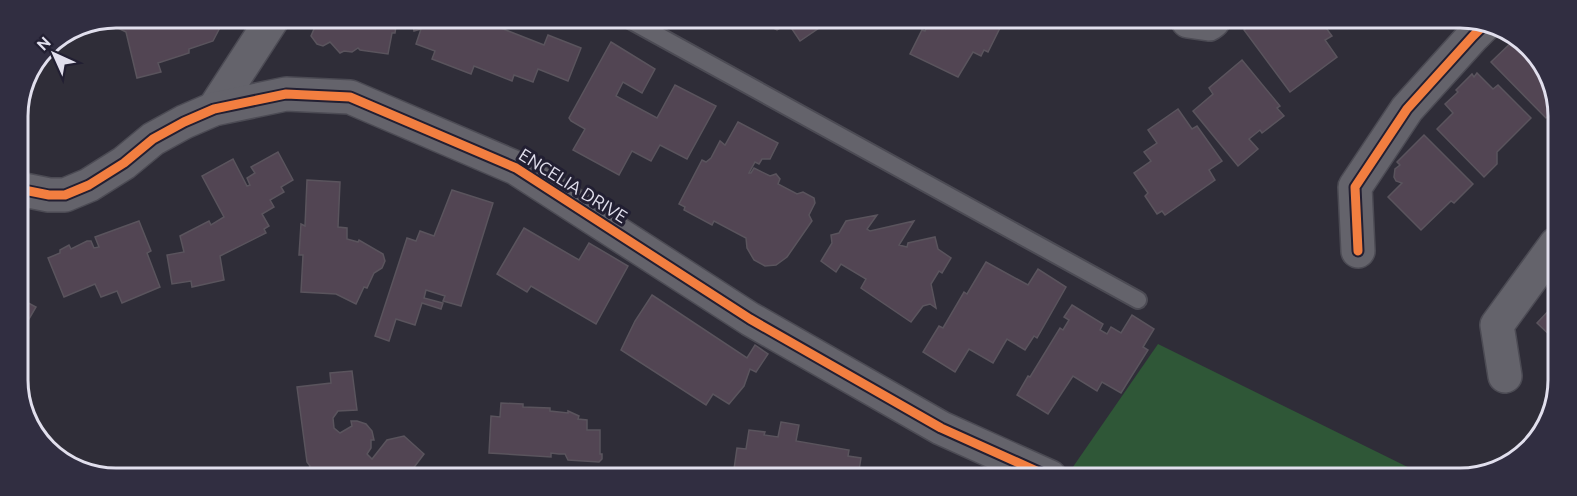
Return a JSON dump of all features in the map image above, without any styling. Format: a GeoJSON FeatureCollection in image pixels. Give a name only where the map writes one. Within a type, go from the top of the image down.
{"type":"FeatureCollection","features":[{"type":"Feature","properties":{"kind":"street"},"geometry":{"type":"LineString","coordinates":[[214,110],[267,28]]}},
{"type":"Feature","properties":{"kind":"street"},"geometry":{"type":"LineString","coordinates":[[1358,251],[1355,187],[1407,109],[1479,30]]}},
{"type":"Feature","properties":{"kind":"street","name":"ENCELIA DRIVE"},"geometry":{"type":"LineString","coordinates":[[29,191],[65,195],[89,185],[124,164],[153,139],[184,122],[214,110],[286,94],[350,97],[516,168],[750,319],[941,428],[1028,467]]}},
{"type":"Feature","properties":{"kind":"street"},"geometry":{"type":"LineString","coordinates":[[1505,376],[1497,325],[1548,255]]}},
{"type":"Feature","properties":{"kind":"lane"},"geometry":{"type":"LineString","coordinates":[[644,28],[1138,300]]}},
{"type":"Feature","properties":{"kind":"green space"},"geometry":{"type":"Polygon","coordinates":[[[1158,344],[1408,467],[1073,467],[1158,344]]]}},
{"type":"Feature","properties":{"kind":"building"},"geometry":{"type":"Polygon","coordinates":[[[118,28],[220,28],[213,41],[189,49],[189,53],[158,63],[161,72],[137,78],[126,32],[118,28]]]}},
{"type":"Feature","properties":{"kind":"building"},"geometry":{"type":"Polygon","coordinates":[[[396,28],[395,33],[392,33],[388,54],[358,48],[352,52],[340,53],[330,42],[323,46],[317,44],[311,36],[314,29],[396,28]]]}},
{"type":"Feature","properties":{"kind":"building"},"geometry":{"type":"Polygon","coordinates":[[[414,28],[501,28],[544,45],[548,35],[581,48],[568,81],[538,69],[533,82],[514,75],[512,81],[474,66],[471,74],[432,59],[435,51],[416,44],[421,29],[414,31],[414,28]]]}},
{"type":"Feature","properties":{"kind":"building"},"geometry":{"type":"Polygon","coordinates":[[[791,28],[819,28],[800,41],[791,28]]]}},
{"type":"Feature","properties":{"kind":"building"},"geometry":{"type":"Polygon","coordinates":[[[926,28],[1000,28],[988,52],[984,50],[981,56],[973,52],[958,77],[910,54],[922,30],[925,31],[926,28]]]}},
{"type":"Feature","properties":{"kind":"building"},"geometry":{"type":"Polygon","coordinates":[[[1247,28],[1326,28],[1332,36],[1325,40],[1337,57],[1290,92],[1244,30],[1247,28]]]}},
{"type":"Feature","properties":{"kind":"building"},"geometry":{"type":"Polygon","coordinates":[[[611,42],[655,69],[642,93],[623,82],[616,96],[657,118],[675,85],[716,106],[687,159],[660,145],[651,161],[632,151],[619,175],[573,150],[585,129],[569,118],[611,42]]]}},
{"type":"Feature","properties":{"kind":"building"},"geometry":{"type":"Polygon","coordinates":[[[1510,44],[1523,54],[1537,72],[1544,88],[1548,116],[1546,118],[1491,62],[1510,44]]]}},
{"type":"Feature","properties":{"kind":"building"},"geometry":{"type":"Polygon","coordinates":[[[1242,60],[1280,106],[1277,108],[1284,116],[1262,133],[1260,130],[1249,139],[1258,149],[1238,166],[1193,111],[1213,94],[1209,88],[1242,60]]]}},
{"type":"Feature","properties":{"kind":"building"},"geometry":{"type":"Polygon","coordinates":[[[1477,73],[1493,89],[1498,85],[1531,118],[1497,152],[1497,164],[1484,177],[1437,129],[1453,113],[1445,104],[1472,74],[1474,77],[1477,73]]]}},
{"type":"Feature","properties":{"kind":"building"},"geometry":{"type":"Polygon","coordinates":[[[1178,109],[1192,129],[1197,126],[1222,161],[1209,170],[1215,180],[1165,215],[1162,211],[1157,214],[1145,196],[1148,193],[1134,173],[1151,161],[1144,152],[1157,143],[1148,130],[1178,109]]]}},
{"type":"Feature","properties":{"kind":"building"},"geometry":{"type":"Polygon","coordinates":[[[738,122],[778,143],[770,159],[762,159],[759,164],[755,162],[749,173],[754,168],[770,176],[776,174],[780,179],[778,184],[797,194],[803,192],[814,198],[815,203],[809,215],[812,221],[787,257],[776,265],[765,266],[754,260],[747,248],[746,238],[714,221],[712,225],[684,210],[685,207],[679,204],[702,160],[706,162],[711,158],[720,141],[725,145],[738,122]]]}},
{"type":"Feature","properties":{"kind":"building"},"geometry":{"type":"Polygon","coordinates":[[[1424,135],[1473,184],[1454,203],[1451,201],[1421,230],[1388,197],[1402,183],[1396,181],[1394,177],[1395,169],[1400,165],[1397,162],[1424,135]]]}},
{"type":"Feature","properties":{"kind":"building"},"geometry":{"type":"Polygon","coordinates":[[[278,152],[293,180],[281,187],[284,192],[270,200],[274,207],[262,214],[269,226],[264,229],[266,233],[220,256],[224,280],[192,287],[191,281],[172,284],[167,255],[184,252],[180,236],[209,221],[211,225],[224,217],[202,176],[233,159],[247,186],[250,185],[247,178],[255,173],[251,167],[278,152]]]}},
{"type":"Feature","properties":{"kind":"building"},"geometry":{"type":"Polygon","coordinates":[[[307,180],[340,182],[338,227],[347,228],[347,239],[358,242],[359,240],[383,254],[385,261],[382,268],[374,273],[356,304],[336,294],[301,292],[303,255],[299,255],[301,224],[305,226],[307,180]]]}},
{"type":"Feature","properties":{"kind":"building"},"geometry":{"type":"Polygon","coordinates":[[[452,190],[493,203],[461,306],[443,301],[445,296],[426,290],[424,298],[443,303],[441,309],[422,303],[415,325],[396,319],[389,341],[375,336],[407,238],[416,241],[420,231],[434,236],[452,190]]]}},
{"type":"Feature","properties":{"kind":"building"},"geometry":{"type":"Polygon","coordinates":[[[877,215],[867,229],[870,231],[914,221],[899,245],[907,247],[908,243],[935,237],[938,249],[951,258],[942,273],[939,271],[931,284],[936,308],[930,304],[923,306],[911,322],[861,288],[866,279],[841,264],[836,272],[821,261],[832,243],[831,235],[839,233],[846,221],[877,215]]]}},
{"type":"Feature","properties":{"kind":"building"},"geometry":{"type":"Polygon","coordinates":[[[139,221],[151,251],[147,253],[160,287],[122,303],[117,291],[101,297],[95,284],[64,297],[48,258],[60,253],[60,250],[69,245],[71,249],[87,241],[91,241],[94,248],[99,247],[95,237],[139,221]]]}},
{"type":"Feature","properties":{"kind":"building"},"geometry":{"type":"Polygon","coordinates":[[[524,228],[579,260],[589,243],[628,266],[596,324],[531,286],[527,292],[497,274],[524,228]]]}},
{"type":"Feature","properties":{"kind":"building"},"geometry":{"type":"Polygon","coordinates":[[[986,262],[1028,285],[1038,269],[1066,287],[1037,338],[1034,336],[1025,350],[1007,339],[993,363],[969,349],[955,372],[923,352],[939,326],[943,328],[964,292],[967,294],[986,262]]]}},
{"type":"Feature","properties":{"kind":"building"},"geometry":{"type":"Polygon","coordinates":[[[652,295],[747,358],[755,345],[768,354],[756,372],[750,369],[744,386],[729,404],[713,394],[706,405],[621,350],[635,321],[652,295]]]}},
{"type":"Feature","properties":{"kind":"building"},"geometry":{"type":"Polygon","coordinates":[[[28,303],[36,307],[28,320],[28,303]]]}},
{"type":"Feature","properties":{"kind":"building"},"geometry":{"type":"Polygon","coordinates":[[[1072,305],[1103,324],[1100,330],[1107,334],[1111,327],[1121,333],[1132,315],[1154,329],[1143,347],[1148,350],[1121,393],[1102,382],[1097,391],[1073,376],[1048,414],[1017,395],[1060,328],[1063,330],[1069,320],[1064,317],[1072,305]]]}},
{"type":"Feature","properties":{"kind":"building"},"geometry":{"type":"Polygon","coordinates":[[[1548,311],[1548,333],[1537,323],[1548,311]]]}},
{"type":"Feature","properties":{"kind":"building"},"geometry":{"type":"Polygon","coordinates":[[[352,371],[357,410],[338,411],[333,418],[334,428],[340,433],[352,426],[351,421],[366,424],[372,431],[374,440],[371,440],[371,448],[367,454],[372,459],[387,440],[404,436],[424,454],[414,468],[309,468],[297,387],[331,383],[330,373],[352,371]]]}},
{"type":"Feature","properties":{"kind":"building"},"geometry":{"type":"Polygon","coordinates":[[[501,403],[550,408],[550,411],[568,413],[568,411],[579,416],[578,419],[587,420],[587,430],[600,430],[602,459],[599,462],[568,460],[565,454],[551,453],[551,457],[489,453],[491,416],[500,417],[501,403]]]}},
{"type":"Feature","properties":{"kind":"building"},"geometry":{"type":"Polygon","coordinates":[[[781,422],[799,425],[796,441],[849,450],[848,456],[861,458],[859,467],[734,468],[737,448],[746,449],[749,430],[765,432],[764,435],[778,437],[781,422]]]}},
{"type":"Feature","properties":{"kind":"cycle path"},"geometry":{"type":"LineString","coordinates":[[1358,251],[1355,187],[1407,109],[1479,30]]}},
{"type":"Feature","properties":{"kind":"cycle path"},"geometry":{"type":"LineString","coordinates":[[29,191],[65,195],[89,185],[124,163],[153,139],[214,109],[286,94],[350,97],[516,168],[750,319],[941,428],[1028,467]]}}]}
